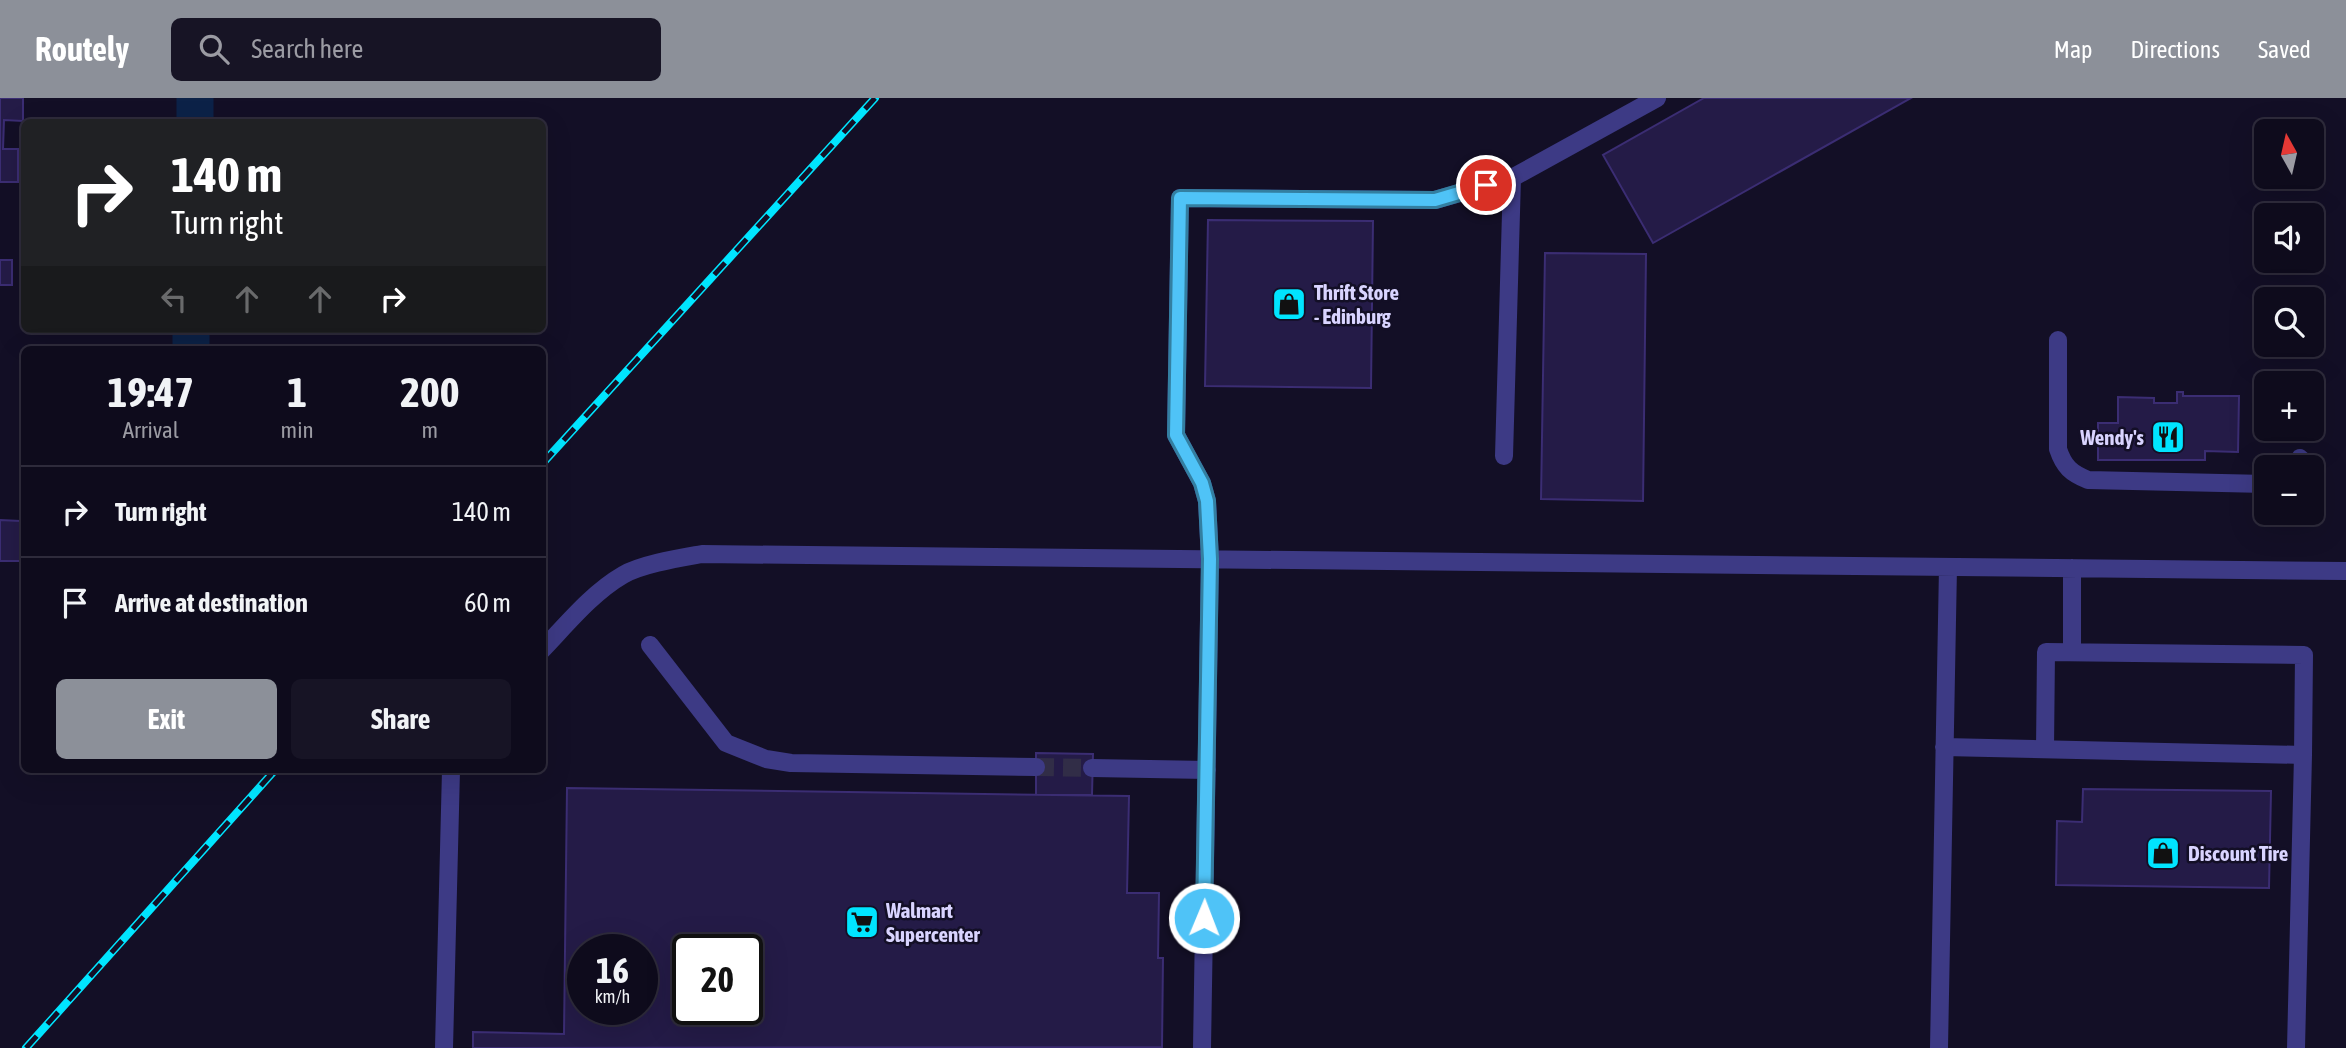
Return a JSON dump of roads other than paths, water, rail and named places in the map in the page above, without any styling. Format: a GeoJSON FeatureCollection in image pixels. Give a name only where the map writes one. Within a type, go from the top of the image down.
{"type":"FeatureCollection","features":[{"type":"Feature","properties":{"kind":"lane"},"geometry":{"type":"LineString","coordinates":[[1202,1048],[1210,559],[1207,501],[1202,483],[1176,435],[1180,198],[1435,200],[1512,178],[1657,98]]}},
{"type":"Feature","properties":{"kind":"lane"},"geometry":{"type":"LineString","coordinates":[[1504,456],[1512,178]]}},
{"type":"Feature","properties":{"kind":"lane"},"geometry":{"type":"LineString","coordinates":[[2059,340],[2058,449],[2063,465],[2074,475],[2088,480],[2254,484]]}},
{"type":"Feature","properties":{"kind":"lane"},"geometry":{"type":"LineString","coordinates":[[546,646],[593,598],[624,574],[702,554],[2346,571]]}},
{"type":"Feature","properties":{"kind":"lane"},"geometry":{"type":"LineString","coordinates":[[1939,1048],[1948,567]]}},
{"type":"Feature","properties":{"kind":"lane"},"geometry":{"type":"LineString","coordinates":[[2072,568],[2072,652]]}},
{"type":"Feature","properties":{"kind":"lane"},"geometry":{"type":"LineString","coordinates":[[650,645],[726,743],[766,759],[791,763],[1036,767]]}},
{"type":"Feature","properties":{"kind":"lane"},"geometry":{"type":"LineString","coordinates":[[2045,749],[2046,652],[2304,655],[2296,1048]]}},
{"type":"Feature","properties":{"kind":"lane"},"geometry":{"type":"LineString","coordinates":[[1944,747],[2303,755]]}},
{"type":"Feature","properties":{"kind":"lane"},"geometry":{"type":"LineString","coordinates":[[1092,768],[1207,770]]}},
{"type":"Feature","properties":{"kind":"lane"},"geometry":{"type":"LineString","coordinates":[[444,1048],[451,773]]}},
{"type":"Feature","properties":{"kind":"waterway"},"geometry":{"type":"LineString","coordinates":[[195,98],[195,119]]}},
{"type":"Feature","properties":{"kind":"waterway"},"geometry":{"type":"LineString","coordinates":[[191,333],[191,346]]}},
{"type":"Feature","properties":{"kind":"tunnel"},"geometry":{"type":"LineString","coordinates":[[1036,767],[1092,768]]}},
{"type":"Feature","properties":{"kind":"railway"},"geometry":{"type":"LineString","coordinates":[[546,460],[875,98]]}},
{"type":"Feature","properties":{"kind":"railway"},"geometry":{"type":"LineString","coordinates":[[26,1048],[272,773]]}},
{"type":"Feature","properties":{"kind":"place","name":"Thrift Store - Edinburg"},"geometry":{"type":"Point","coordinates":[1289,304]}},
{"type":"Feature","properties":{"kind":"place","name":"Wendy's"},"geometry":{"type":"Point","coordinates":[2168,437]}},
{"type":"Feature","properties":{"kind":"place","name":"Discount Tire"},"geometry":{"type":"Point","coordinates":[2163,853]}},
{"type":"Feature","properties":{"kind":"place","name":"Walmart Supercenter"},"geometry":{"type":"Point","coordinates":[862,922]}}]}
